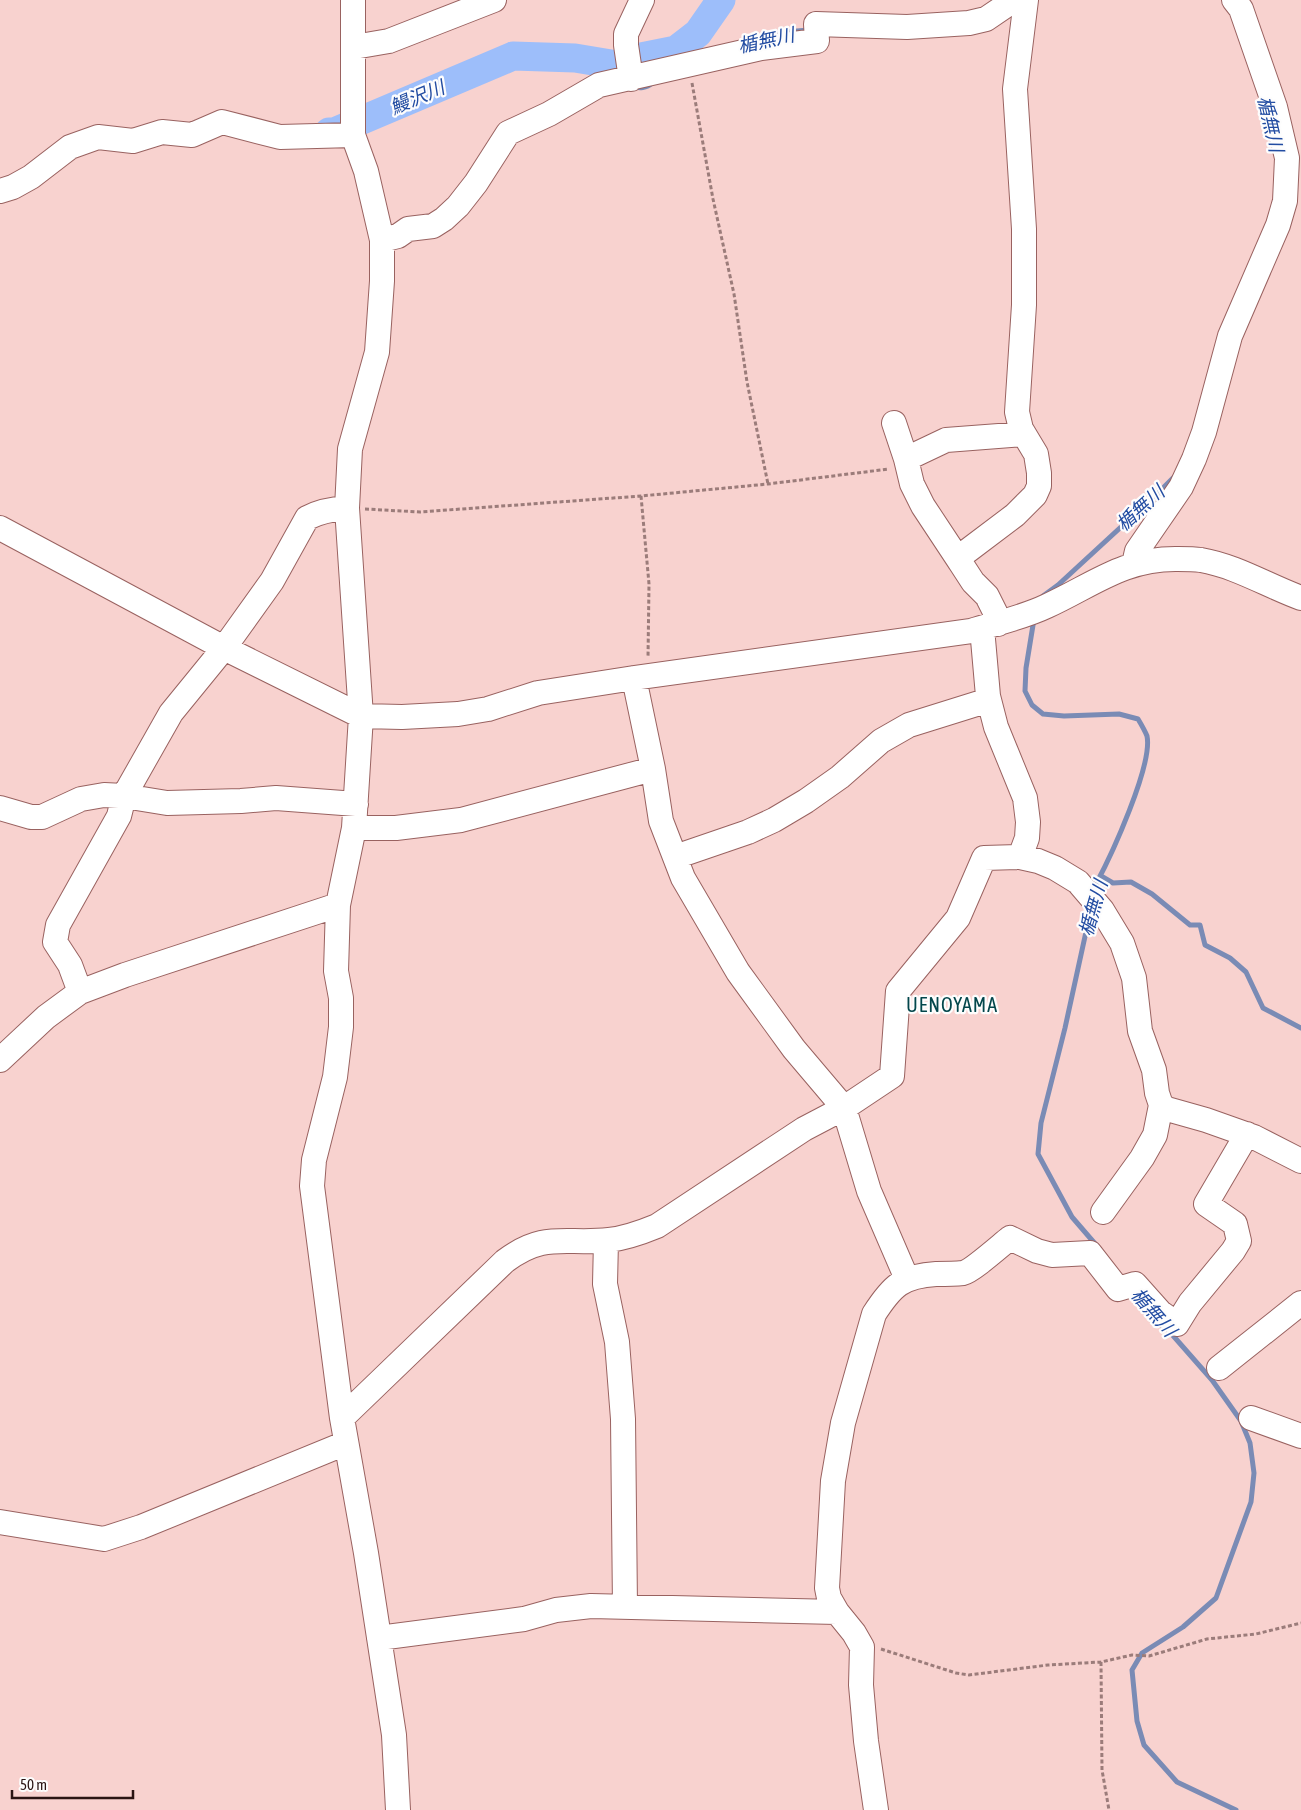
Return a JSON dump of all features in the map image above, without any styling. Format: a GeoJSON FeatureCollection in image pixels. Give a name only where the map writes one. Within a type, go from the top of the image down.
{"type":"FeatureCollection","features":[{"type":"Feature","properties":{"kind":"street"},"geometry":{"type":"LineString","coordinates":[[353,0],[353,135],[366,171],[382,240],[382,281],[377,352],[350,449],[347,508],[360,716],[356,804],[354,828],[338,905],[336,971],[341,998],[341,1028],[335,1077],[314,1160],[312,1186],[342,1418],[394,1735],[398,1810]]}},
{"type":"Feature","properties":{"kind":"street"},"geometry":{"type":"LineString","coordinates":[[354,48],[389,41],[494,0]]}},
{"type":"Feature","properties":{"kind":"street"},"geometry":{"type":"LineString","coordinates":[[625,79],[626,34],[642,0]]}},
{"type":"Feature","properties":{"kind":"street"},"geometry":{"type":"LineString","coordinates":[[382,240],[398,236],[408,229],[433,226],[444,219],[458,206],[476,183],[508,133],[549,114],[599,85],[760,48],[817,42],[817,30],[969,23],[986,19],[1014,0]]}},
{"type":"Feature","properties":{"kind":"street"},"geometry":{"type":"LineString","coordinates":[[960,562],[962,555],[1015,515],[1034,495],[1039,486],[1036,454],[1021,429],[1017,412],[1024,305],[1024,229],[1016,89],[1026,0]]}},
{"type":"Feature","properties":{"kind":"street"},"geometry":{"type":"LineString","coordinates":[[1134,564],[1137,551],[1181,487],[1194,459],[1204,432],[1230,336],[1278,225],[1285,200],[1287,158],[1275,107],[1242,5]]}},
{"type":"Feature","properties":{"kind":"street"},"geometry":{"type":"LineString","coordinates":[[0,191],[13,187],[31,176],[70,147],[98,138],[132,141],[162,132],[192,135],[222,122],[280,137],[353,135]]}},
{"type":"Feature","properties":{"kind":"street"},"geometry":{"type":"LineString","coordinates":[[894,423],[912,484],[923,506],[973,582],[987,596],[994,612],[990,626],[989,700],[999,736],[1025,798],[1028,822],[1027,838],[1020,857]]}},
{"type":"Feature","properties":{"kind":"street"},"geometry":{"type":"LineString","coordinates":[[906,463],[946,440],[1024,434]]}},
{"type":"Feature","properties":{"kind":"street"},"geometry":{"type":"LineString","coordinates":[[80,992],[70,965],[55,942],[58,925],[119,816],[124,796],[171,713],[224,648],[272,581],[307,518],[328,510],[347,508]]}},
{"type":"Feature","properties":{"kind":"street"},"geometry":{"type":"LineString","coordinates":[[0,528],[224,648],[360,716],[402,717],[458,714],[488,709],[538,694],[641,677],[971,631],[1020,617],[1047,606],[1112,572],[1134,564],[1171,559],[1200,560],[1227,567],[1301,598]]}},
{"type":"Feature","properties":{"kind":"street"},"geometry":{"type":"LineString","coordinates":[[641,677],[661,820],[683,878],[738,972],[794,1049],[844,1108],[868,1191],[907,1279]]}},
{"type":"Feature","properties":{"kind":"street"},"geometry":{"type":"LineString","coordinates":[[675,857],[748,832],[774,820],[806,801],[840,777],[881,741],[909,725],[989,700]]}},
{"type":"Feature","properties":{"kind":"street"},"geometry":{"type":"LineString","coordinates":[[354,828],[396,828],[461,820],[653,769]]}},
{"type":"Feature","properties":{"kind":"street"},"geometry":{"type":"LineString","coordinates":[[0,808],[31,817],[42,818],[81,799],[104,795],[124,796],[167,803],[276,798],[356,804]]}},
{"type":"Feature","properties":{"kind":"street"},"geometry":{"type":"LineString","coordinates":[[342,1418],[505,1261],[520,1250],[545,1242],[567,1240],[606,1241],[630,1237],[657,1226],[804,1129],[844,1108],[892,1076],[898,991],[958,918],[984,858],[1020,857],[1038,861],[1055,868],[1078,882],[1102,910],[1122,943],[1134,978],[1140,1031],[1154,1070],[1157,1094],[1161,1104],[1167,1109],[1247,1134],[1301,1161]]}},
{"type":"Feature","properties":{"kind":"street"},"geometry":{"type":"LineString","coordinates":[[0,1060],[16,1042],[80,992],[125,975],[338,905]]}},
{"type":"Feature","properties":{"kind":"street"},"geometry":{"type":"LineString","coordinates":[[1103,1212],[1142,1158],[1155,1135],[1161,1104]]}},
{"type":"Feature","properties":{"kind":"street"},"geometry":{"type":"LineString","coordinates":[[876,1810],[866,1741],[861,1685],[862,1647],[854,1632],[837,1612],[829,1598],[827,1588],[833,1481],[843,1423],[874,1314],[884,1298],[907,1279],[920,1275],[965,1272],[1010,1238],[1037,1251],[1052,1255],[1090,1253],[1118,1289],[1129,1286],[1177,1324],[1190,1303],[1234,1251],[1239,1241],[1235,1224],[1206,1204],[1247,1134]]}},
{"type":"Feature","properties":{"kind":"street"},"geometry":{"type":"LineString","coordinates":[[606,1241],[605,1284],[617,1342],[622,1420],[625,1607]]}},
{"type":"Feature","properties":{"kind":"street"},"geometry":{"type":"LineString","coordinates":[[1219,1368],[1301,1302]]}},
{"type":"Feature","properties":{"kind":"street"},"geometry":{"type":"LineString","coordinates":[[1252,1418],[1301,1436]]}},
{"type":"Feature","properties":{"kind":"street"},"geometry":{"type":"LineString","coordinates":[[0,1522],[104,1539],[141,1527],[346,1443]]}},
{"type":"Feature","properties":{"kind":"street"},"geometry":{"type":"LineString","coordinates":[[379,1638],[524,1619],[556,1610],[591,1606],[837,1612]]}},
{"type":"Feature","properties":{"kind":"path"},"geometry":{"type":"LineString","coordinates":[[688,65],[713,199],[734,294],[747,382],[768,484]]}},
{"type":"Feature","properties":{"kind":"path"},"geometry":{"type":"LineString","coordinates":[[347,508],[420,512],[641,496],[768,484],[906,463]]}},
{"type":"Feature","properties":{"kind":"path"},"geometry":{"type":"LineString","coordinates":[[641,496],[649,584],[641,677]]}},
{"type":"Feature","properties":{"kind":"path"},"geometry":{"type":"LineString","coordinates":[[859,1642],[956,1674],[969,1675],[1048,1665],[1101,1662],[1132,1655],[1149,1656],[1207,1639],[1256,1634],[1301,1623]]}},
{"type":"Feature","properties":{"kind":"path"},"geometry":{"type":"LineString","coordinates":[[1101,1662],[1102,1770],[1109,1810]]}},
{"type":"Feature","properties":{"kind":"waterway","name":"鰻沢川"},"geometry":{"type":"LineString","coordinates":[[329,132],[334,132],[513,56],[575,58],[617,65],[641,57],[676,50],[698,33],[721,0]]}},
{"type":"Feature","properties":{"kind":"waterway","name":"楯無川"},"geometry":{"type":"LineString","coordinates":[[770,36],[785,32],[809,30]]}},
{"type":"Feature","properties":{"kind":"waterway","name":"楯無川"},"geometry":{"type":"LineString","coordinates":[[632,86],[643,88],[652,83]]}},
{"type":"Feature","properties":{"kind":"waterway","name":"楯無川"},"geometry":{"type":"LineString","coordinates":[[1043,596],[1058,585],[1175,476]]}},
{"type":"Feature","properties":{"kind":"waterway","name":"楯無川"},"geometry":{"type":"LineString","coordinates":[[1034,619],[1026,668],[1025,691],[1032,705],[1043,714],[1064,716],[1119,714],[1138,719],[1147,736],[1144,767],[1137,788],[1120,833],[1096,884],[1095,891]]}},
{"type":"Feature","properties":{"kind":"waterway"},"geometry":{"type":"LineString","coordinates":[[1101,876],[1113,883],[1131,882],[1152,894],[1190,925],[1200,925],[1205,945],[1230,958],[1246,972],[1263,1008],[1301,1028]]}},
{"type":"Feature","properties":{"kind":"waterway","name":"楯無川"},"geometry":{"type":"LineString","coordinates":[[1091,909],[1065,1028],[1041,1123],[1038,1154],[1072,1217],[1097,1246]]}},
{"type":"Feature","properties":{"kind":"waterway","name":"楯無川"},"geometry":{"type":"LineString","coordinates":[[1169,1331],[1212,1380],[1241,1421],[1250,1443],[1254,1473],[1251,1502],[1216,1598],[1183,1627],[1142,1653],[1132,1670],[1137,1721],[1144,1745],[1177,1782],[1236,1810]]}},
{"type":"Feature","properties":{"kind":"district","name":"UENOYAMA"},"geometry":{"type":"Point","coordinates":[952,1004]}}]}
